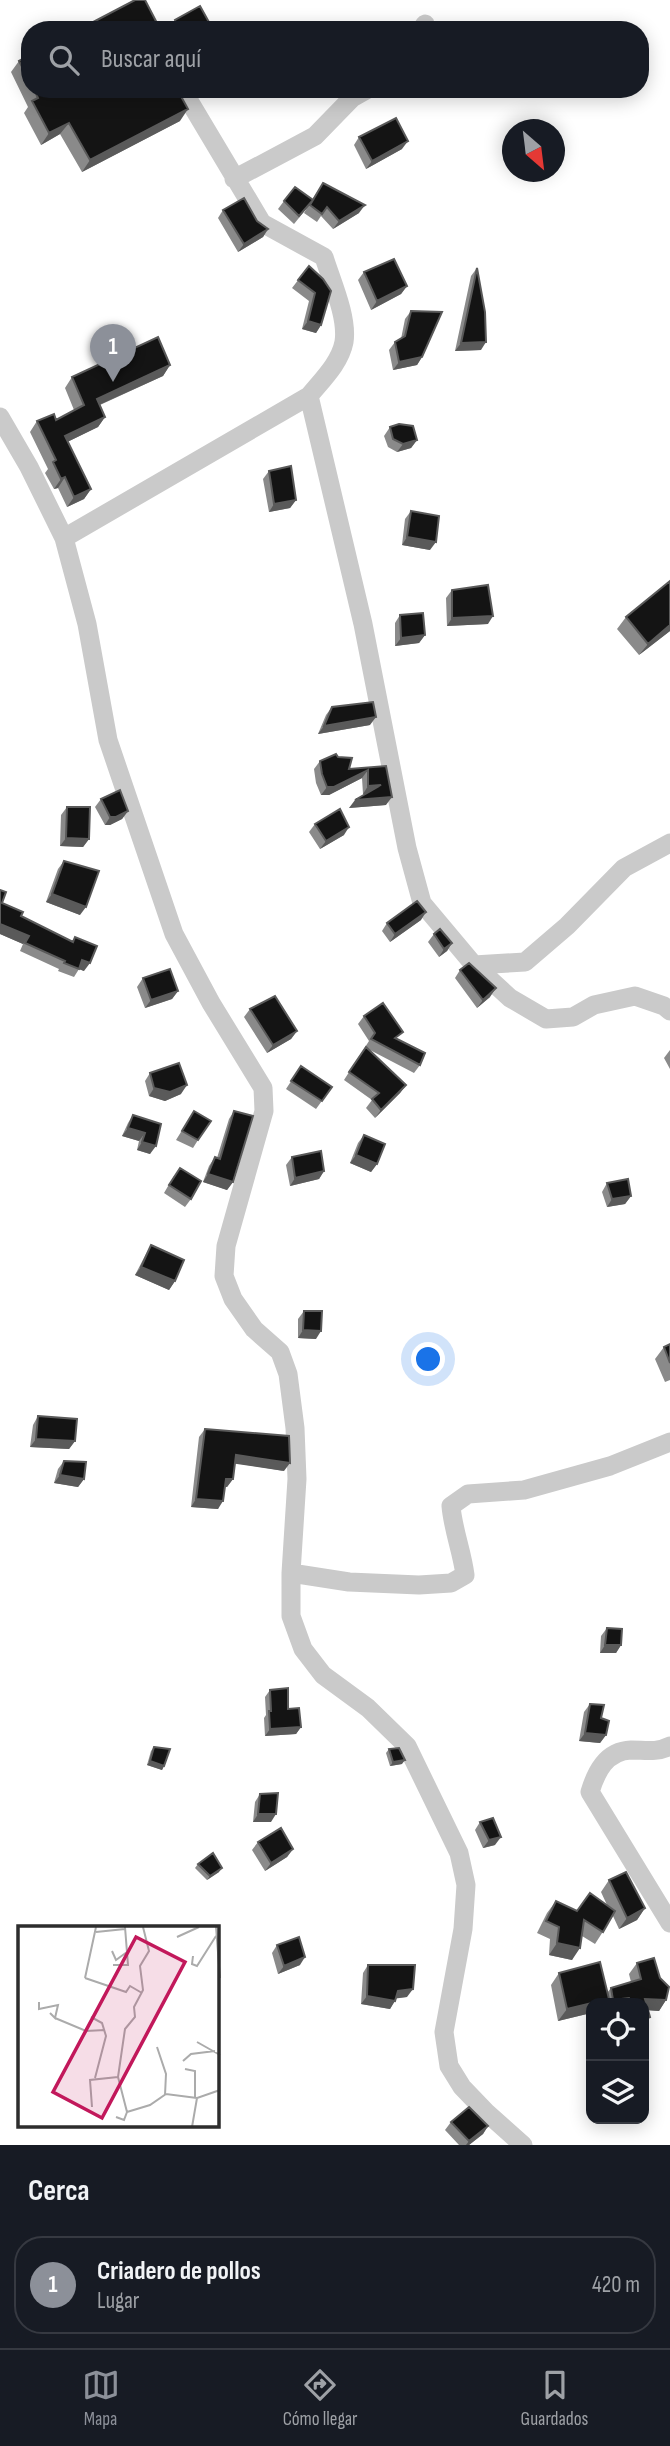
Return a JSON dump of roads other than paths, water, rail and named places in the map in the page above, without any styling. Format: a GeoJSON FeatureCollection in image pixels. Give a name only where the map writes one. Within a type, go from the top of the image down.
{"type":"FeatureCollection","features":[{"type":"Feature","properties":{"kind":"street"},"geometry":{"type":"LineString","coordinates":[[64,538],[309,396],[331,370],[344,341],[341,311],[324,257],[262,223],[187,98]]}},
{"type":"Feature","properties":{"kind":"street"},"geometry":{"type":"LineString","coordinates":[[234,179],[315,136],[352,98]]}},
{"type":"Feature","properties":{"kind":"street"},"geometry":{"type":"LineString","coordinates":[[309,396],[363,624],[407,848],[422,903],[474,965],[510,998],[546,1019],[573,1017],[594,1005],[635,996],[664,1006],[670,1011]]}},
{"type":"Feature","properties":{"kind":"street"},"geometry":{"type":"LineString","coordinates":[[0,418],[29,467],[64,538],[87,624],[108,740],[174,934],[211,1003],[263,1088],[264,1111],[226,1246],[224,1276],[233,1300],[254,1329],[280,1352],[288,1374],[295,1428],[297,1479],[291,1616],[303,1649],[323,1675],[368,1708],[407,1746],[459,1853],[466,1885],[463,1928],[444,2032],[449,2066],[462,2087],[485,2112],[523,2145]]}},
{"type":"Feature","properties":{"kind":"street"},"geometry":{"type":"LineString","coordinates":[[474,965],[525,962],[567,926],[624,869],[670,843]]}},
{"type":"Feature","properties":{"kind":"street"},"geometry":{"type":"LineString","coordinates":[[291,1573],[349,1582],[419,1585],[451,1583],[465,1575],[462,1552],[453,1527],[451,1506],[468,1494],[524,1490],[610,1466],[670,1442]]}},
{"type":"Feature","properties":{"kind":"street"},"geometry":{"type":"LineString","coordinates":[[670,1746],[645,1752],[630,1750],[614,1754],[603,1763],[590,1792],[670,1923]]}},
{"type":"Feature","properties":{"kind":"place","name":"Criadero de pollos"},"geometry":{"type":"Point","coordinates":[113,382]}}]}
